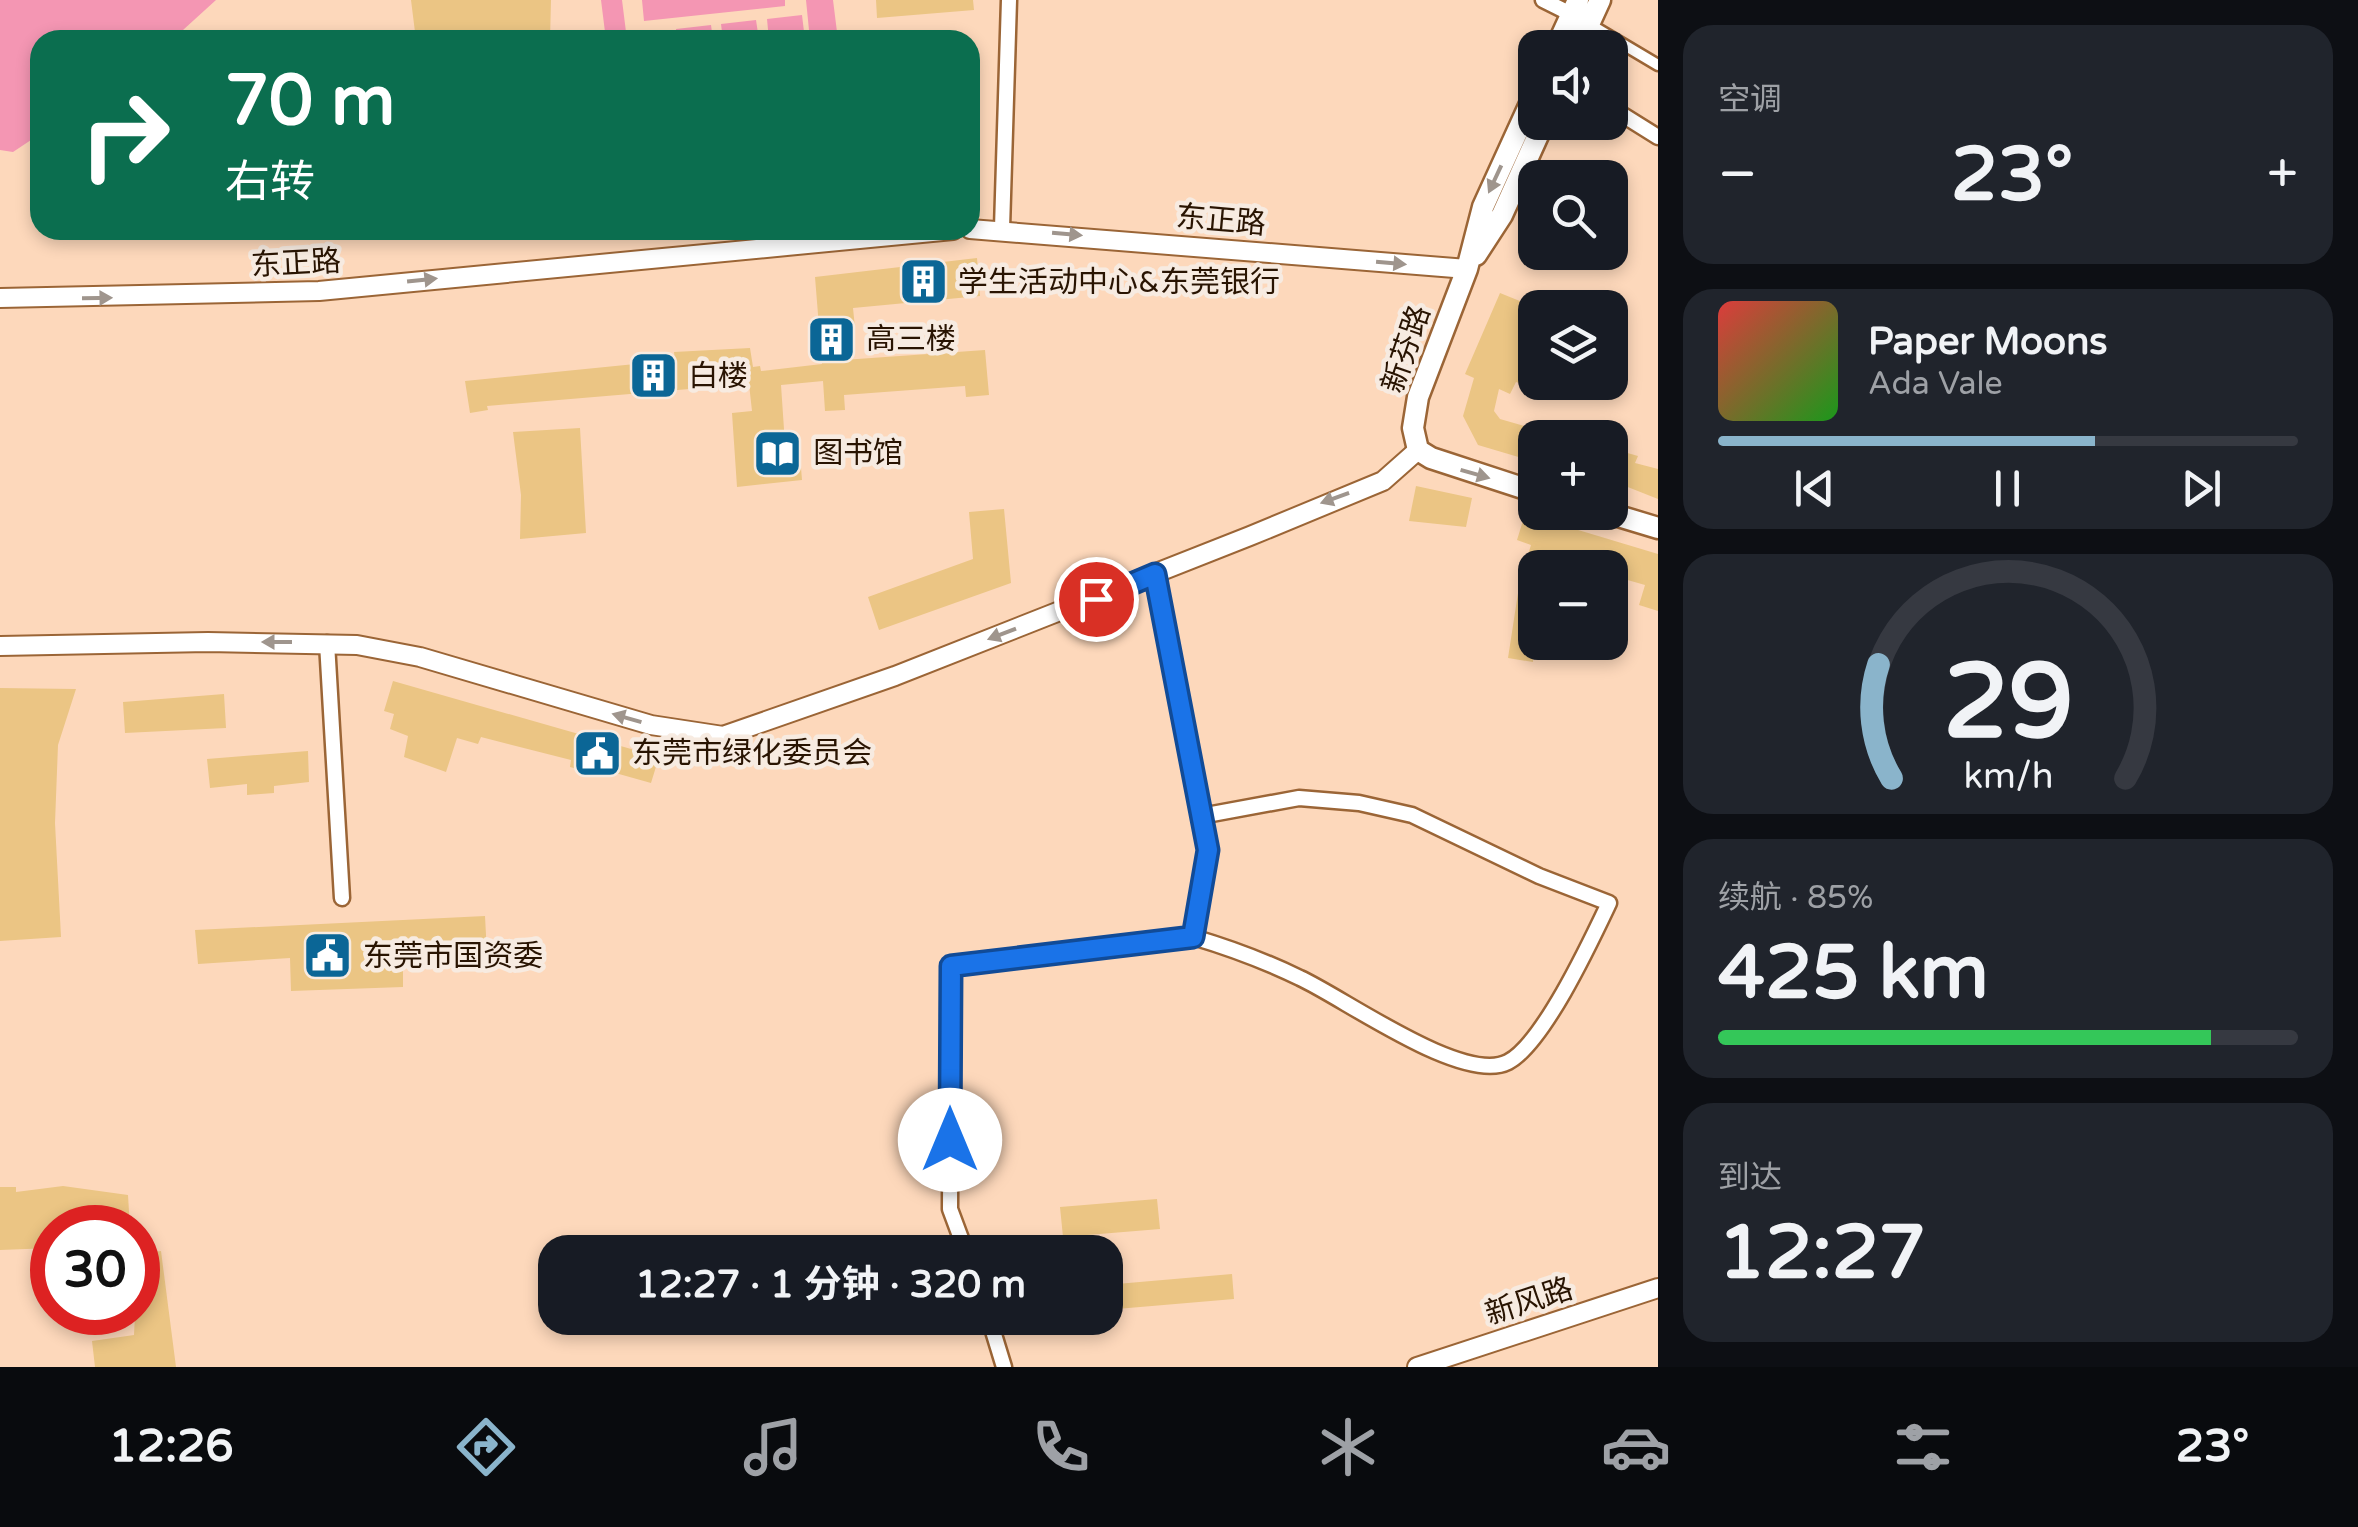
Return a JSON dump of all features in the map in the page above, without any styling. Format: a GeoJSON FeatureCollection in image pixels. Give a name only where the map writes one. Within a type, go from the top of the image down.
{"type":"FeatureCollection","features":[{"type":"Feature","properties":{"kind":"main road"},"geometry":{"type":"LineString","coordinates":[[1579,13],[1600,0]]}},
{"type":"Feature","properties":{"kind":"main road","name":"新芬路"},"geometry":{"type":"LineString","coordinates":[[1418,450],[1412,428],[1418,398],[1467,270],[1483,207],[1518,130]]}},
{"type":"Feature","properties":{"kind":"main road","name":"新芬路"},"geometry":{"type":"LineString","coordinates":[[1467,270],[1502,214],[1536,140]]}},
{"type":"Feature","properties":{"kind":"main road"},"geometry":{"type":"LineString","coordinates":[[1418,450],[1447,466],[1518,487]]}},
{"type":"Feature","properties":{"kind":"main road"},"geometry":{"type":"LineString","coordinates":[[1628,519],[1658,528]]}},
{"type":"Feature","properties":{"kind":"street"},"geometry":{"type":"LineString","coordinates":[[1002,228],[1009,0]]}},
{"type":"Feature","properties":{"kind":"street"},"geometry":{"type":"LineString","coordinates":[[1543,0],[1579,13],[1658,65]]}},
{"type":"Feature","properties":{"kind":"street"},"geometry":{"type":"LineString","coordinates":[[1628,119],[1658,137]]}},
{"type":"Feature","properties":{"kind":"street","name":"东正路"},"geometry":{"type":"LineString","coordinates":[[980,229],[1467,270]]}},
{"type":"Feature","properties":{"kind":"street","name":"东正路"},"geometry":{"type":"LineString","coordinates":[[0,298],[318,291],[849,240]]}},
{"type":"Feature","properties":{"kind":"street"},"geometry":{"type":"LineString","coordinates":[[0,646],[327,642],[420,657],[650,725],[722,736],[877,683],[1383,481],[1418,450]]}},
{"type":"Feature","properties":{"kind":"street"},"geometry":{"type":"LineString","coordinates":[[1155,574],[1208,850],[1193,937]]}},
{"type":"Feature","properties":{"kind":"street"},"geometry":{"type":"LineString","coordinates":[[327,642],[342,898]]}},
{"type":"Feature","properties":{"kind":"street"},"geometry":{"type":"LineString","coordinates":[[960,1235],[950,1209],[951,966],[1193,937],[1302,979],[1432,1049],[1491,1066],[1508,1062],[1530,1044],[1609,902],[1539,876],[1412,815],[1358,803],[1299,798],[1201,816]]}},
{"type":"Feature","properties":{"kind":"street","name":"新风路"},"geometry":{"type":"LineString","coordinates":[[1417,1367],[1658,1288]]}},
{"type":"Feature","properties":{"kind":"street"},"geometry":{"type":"LineString","coordinates":[[994,1335],[1004,1367]]}},
{"type":"Feature","properties":{"kind":"shaded area"},"geometry":{"type":"Polygon","coordinates":[[[0,0],[216,0],[183,30],[30,30],[30,141],[13,152],[0,150],[0,0]]]}},
{"type":"Feature","properties":{"kind":"shaded area"},"geometry":{"type":"Polygon","coordinates":[[[601,0],[622,0],[626,30],[605,30],[601,0]]]}},
{"type":"Feature","properties":{"kind":"shaded area"},"geometry":{"type":"Polygon","coordinates":[[[642,0],[785,0],[785,6],[644,21],[642,0]]]}},
{"type":"Feature","properties":{"kind":"shaded area"},"geometry":{"type":"Polygon","coordinates":[[[806,0],[833,0],[837,30],[809,30],[806,0]]]}},
{"type":"Feature","properties":{"kind":"shaded area"},"geometry":{"type":"Polygon","coordinates":[[[802,15],[804,30],[768,30],[767,19],[802,15]]]}},
{"type":"Feature","properties":{"kind":"shaded area"},"geometry":{"type":"Polygon","coordinates":[[[756,20],[758,30],[722,30],[721,24],[756,20]]]}},
{"type":"Feature","properties":{"kind":"shaded area"},"geometry":{"type":"Polygon","coordinates":[[[711,25],[712,30],[676,30],[711,25]]]}},
{"type":"Feature","properties":{"kind":"building"},"geometry":{"type":"Polygon","coordinates":[[[411,0],[551,0],[550,30],[415,30],[411,0]]]}},
{"type":"Feature","properties":{"kind":"building"},"geometry":{"type":"Polygon","coordinates":[[[876,0],[973,0],[974,10],[877,18],[876,0]]]}},
{"type":"Feature","properties":{"kind":"building"},"geometry":{"type":"Polygon","coordinates":[[[977,258],[980,296],[853,308],[855,328],[841,329],[843,360],[985,350],[989,395],[966,397],[965,386],[844,395],[845,410],[825,411],[823,381],[781,385],[785,444],[799,443],[802,480],[737,487],[732,413],[752,411],[749,384],[487,406],[488,410],[470,413],[465,381],[675,360],[674,352],[750,348],[753,367],[760,366],[761,371],[822,364],[815,277],[977,258]]]}},
{"type":"Feature","properties":{"kind":"building"},"geometry":{"type":"Polygon","coordinates":[[[1500,293],[1518,300],[1518,383],[1510,394],[1499,389],[1494,411],[1500,419],[1518,424],[1518,457],[1478,445],[1463,416],[1474,378],[1465,374],[1500,293]]]}},
{"type":"Feature","properties":{"kind":"building"},"geometry":{"type":"Polygon","coordinates":[[[580,428],[586,533],[520,539],[521,495],[513,432],[580,428]]]}},
{"type":"Feature","properties":{"kind":"building"},"geometry":{"type":"Polygon","coordinates":[[[1628,453],[1638,456],[1635,463],[1658,469],[1658,499],[1628,487],[1628,453]]]}},
{"type":"Feature","properties":{"kind":"building"},"geometry":{"type":"Polygon","coordinates":[[[1416,486],[1472,498],[1466,527],[1409,521],[1416,486]]]}},
{"type":"Feature","properties":{"kind":"building"},"geometry":{"type":"Polygon","coordinates":[[[1004,509],[1011,583],[879,630],[868,597],[973,559],[969,512],[1004,509]]]}},
{"type":"Feature","properties":{"kind":"building"},"geometry":{"type":"Polygon","coordinates":[[[1520,530],[1578,530],[1658,554],[1658,611],[1639,605],[1645,585],[1628,580],[1628,550],[1529,550],[1531,545],[1517,540],[1520,530]]]}},
{"type":"Feature","properties":{"kind":"building"},"geometry":{"type":"Polygon","coordinates":[[[1518,593],[1518,660],[1508,658],[1518,593]]]}},
{"type":"Feature","properties":{"kind":"building"},"geometry":{"type":"Polygon","coordinates":[[[393,681],[659,757],[651,783],[594,767],[593,773],[570,767],[571,760],[481,737],[478,744],[457,738],[446,772],[404,757],[408,736],[390,729],[394,714],[384,711],[393,681]]]}},
{"type":"Feature","properties":{"kind":"building"},"geometry":{"type":"Polygon","coordinates":[[[0,688],[76,689],[58,745],[55,823],[61,937],[0,941],[0,688]]]}},
{"type":"Feature","properties":{"kind":"building"},"geometry":{"type":"Polygon","coordinates":[[[224,694],[226,728],[125,733],[123,702],[224,694]]]}},
{"type":"Feature","properties":{"kind":"building"},"geometry":{"type":"Polygon","coordinates":[[[308,751],[309,782],[274,786],[274,793],[247,795],[247,784],[210,788],[207,759],[308,751]]]}},
{"type":"Feature","properties":{"kind":"building","name":"东莞市国资委"},"geometry":{"type":"Polygon","coordinates":[[[485,916],[487,954],[403,960],[403,987],[291,991],[290,958],[198,964],[195,930],[485,916]]]}},
{"type":"Feature","properties":{"kind":"building"},"geometry":{"type":"Polygon","coordinates":[[[63,1186],[128,1195],[129,1205],[30,1205],[30,1249],[0,1250],[0,1187],[16,1187],[16,1192],[63,1186]]]}},
{"type":"Feature","properties":{"kind":"building"},"geometry":{"type":"Polygon","coordinates":[[[1157,1199],[1160,1229],[1063,1235],[1060,1207],[1157,1199]]]}},
{"type":"Feature","properties":{"kind":"building"},"geometry":{"type":"Polygon","coordinates":[[[160,1251],[176,1367],[95,1367],[92,1341],[160,1335],[160,1251]]]}},
{"type":"Feature","properties":{"kind":"building"},"geometry":{"type":"Polygon","coordinates":[[[1232,1274],[1234,1299],[1123,1308],[1123,1283],[1232,1274]]]}},
{"type":"Feature","properties":{"kind":"place","name":"学生活动中心&东莞银行"},"geometry":{"type":"Point","coordinates":[923,282]}},
{"type":"Feature","properties":{"kind":"place","name":"高三楼"},"geometry":{"type":"Point","coordinates":[831,339]}},
{"type":"Feature","properties":{"kind":"place","name":"白楼"},"geometry":{"type":"Point","coordinates":[653,376]}},
{"type":"Feature","properties":{"kind":"place","name":"图书馆"},"geometry":{"type":"Point","coordinates":[778,453]}},
{"type":"Feature","properties":{"kind":"place","name":"东莞市绿化委员会"},"geometry":{"type":"Point","coordinates":[597,753]}},
{"type":"Feature","properties":{"kind":"place","name":"东莞市国资委"},"geometry":{"type":"Point","coordinates":[328,956]}},
{"type":"Feature","properties":{"kind":"route"},"geometry":{"type":"LineString","coordinates":[[950,1140],[951,966],[1193,937],[1208,850],[1155,574],[1096,599]]}}]}
